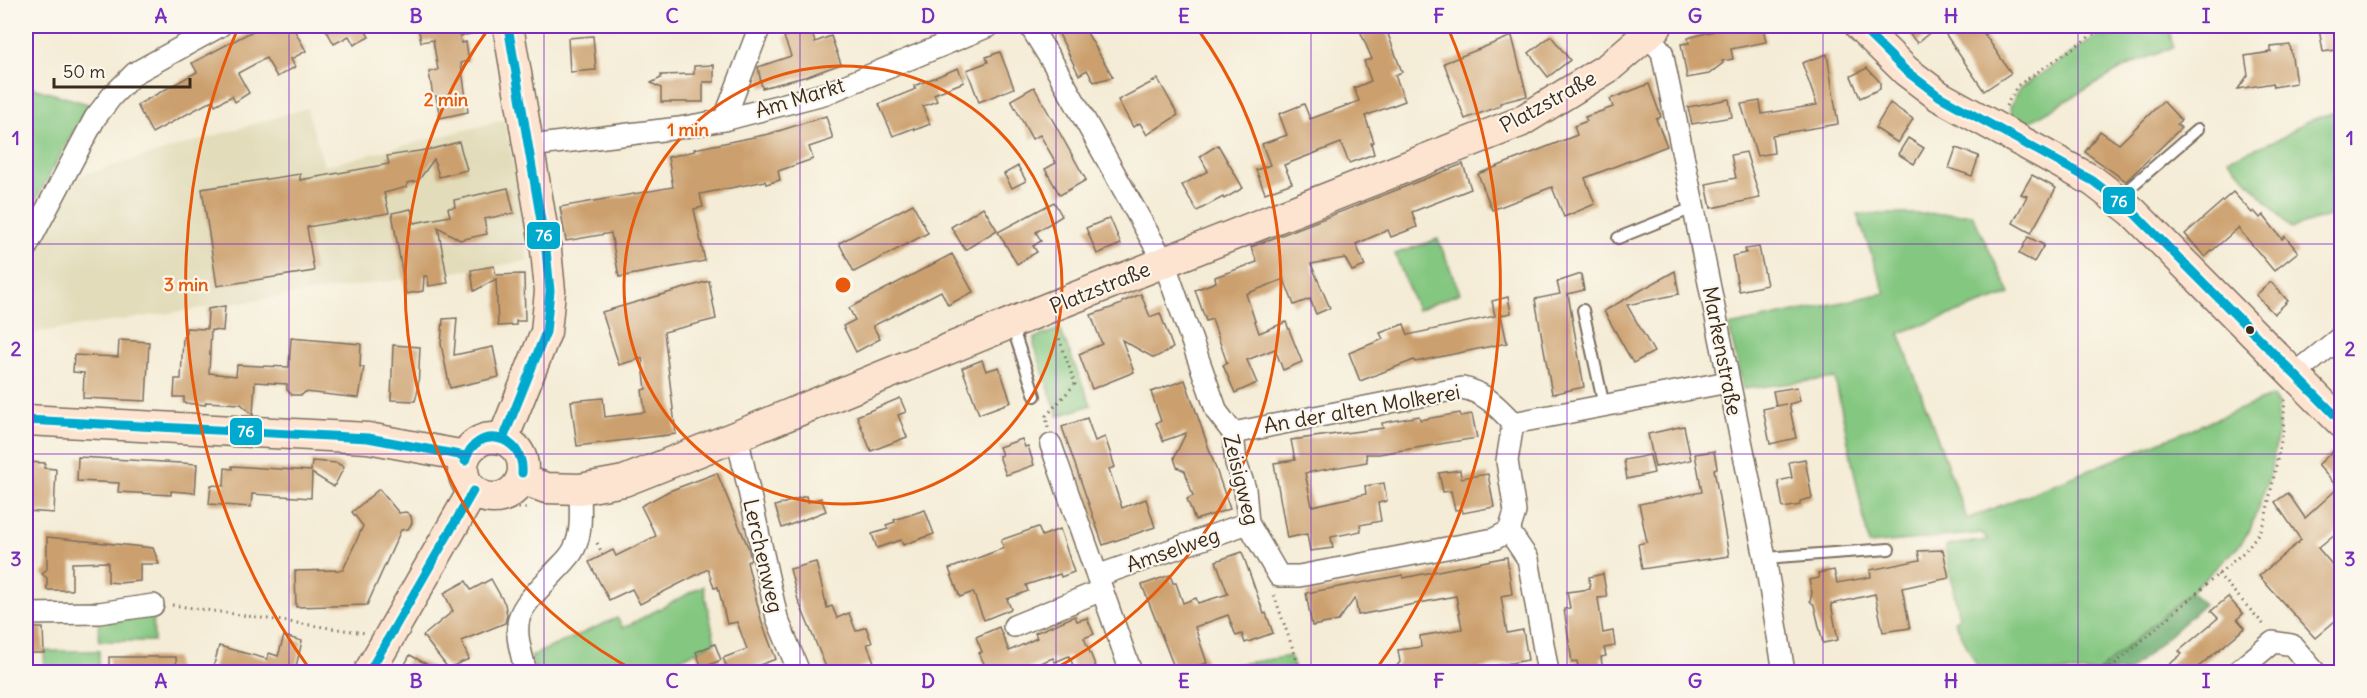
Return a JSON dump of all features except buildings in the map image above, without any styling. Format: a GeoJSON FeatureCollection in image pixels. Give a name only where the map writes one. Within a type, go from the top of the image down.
{"type":"FeatureCollection","features":[{"type":"Feature","properties":{"kind":"street"},"geometry":{"type":"LineString","coordinates":[[26,248],[95,118],[112,96],[135,73],[220,26]]}},
{"type":"Feature","properties":{"kind":"street"},"geometry":{"type":"LineString","coordinates":[[503,440],[546,332],[550,291],[530,146],[508,26]]}},
{"type":"Feature","properties":{"kind":"street"},"geometry":{"type":"LineString","coordinates":[[724,120],[760,26]]}},
{"type":"Feature","properties":{"kind":"street","name":"Am Markt"},"geometry":{"type":"LineString","coordinates":[[530,146],[679,128],[724,120],[827,93],[989,26]]}},
{"type":"Feature","properties":{"kind":"street"},"geometry":{"type":"LineString","coordinates":[[1030,26],[1164,262]]}},
{"type":"Feature","properties":{"kind":"street"},"geometry":{"type":"LineString","coordinates":[[1860,26],[1906,71],[1939,96],[2093,181],[2132,211],[2342,423]]}},
{"type":"Feature","properties":{"kind":"street","name":"Platzstraße"},"geometry":{"type":"LineString","coordinates":[[534,483],[580,489],[624,481],[1048,308],[1520,122],[1609,67],[1652,30]]}},
{"type":"Feature","properties":{"kind":"street","name":"Markenstraße"},"geometry":{"type":"LineString","coordinates":[[1652,30],[1662,52],[1765,558],[1784,672]]}},
{"type":"Feature","properties":{"kind":"street","name":"Zeisigweg"},"geometry":{"type":"LineString","coordinates":[[1164,262],[1217,412],[1233,433],[1236,463],[1245,489],[1248,523],[1279,576]]}},
{"type":"Feature","properties":{"kind":"street"},"geometry":{"type":"LineString","coordinates":[[2294,375],[2342,336]]}},
{"type":"Feature","properties":{"kind":"street"},"geometry":{"type":"LineString","coordinates":[[1279,576],[1299,576],[1494,539],[1509,531],[1515,512],[1508,461],[1513,423],[1728,382]]}},
{"type":"Feature","properties":{"kind":"street","name":"An der alten Molkerei"},"geometry":{"type":"LineString","coordinates":[[1233,433],[1462,388],[1472,389],[1496,405],[1513,423]]}},
{"type":"Feature","properties":{"kind":"street"},"geometry":{"type":"LineString","coordinates":[[26,420],[368,438],[465,456]]}},
{"type":"Feature","properties":{"kind":"street","name":"Lerchenweg"},"geometry":{"type":"LineString","coordinates":[[737,436],[777,618],[799,672]]}},
{"type":"Feature","properties":{"kind":"street"},"geometry":{"type":"LineString","coordinates":[[369,672],[390,636],[484,497],[497,498],[534,483],[517,449],[503,440],[484,439],[474,444],[465,456],[464,476],[480,502]]}},
{"type":"Feature","properties":{"kind":"street"},"geometry":{"type":"LineString","coordinates":[[1051,445],[1131,672]]}},
{"type":"Feature","properties":{"kind":"street"},"geometry":{"type":"LineString","coordinates":[[526,672],[517,639],[522,606],[573,552],[579,539],[580,489]]}},
{"type":"Feature","properties":{"kind":"street","name":"Amselweg"},"geometry":{"type":"LineString","coordinates":[[1014,626],[1100,583],[1248,523]]}},
{"type":"Feature","properties":{"kind":"street"},"geometry":{"type":"LineString","coordinates":[[1509,531],[1528,559],[1548,672]]}},
{"type":"Feature","properties":{"kind":"street"},"geometry":{"type":"LineString","coordinates":[[26,614],[99,613],[153,605]]}},
{"type":"Feature","properties":{"kind":"street"},"geometry":{"type":"LineString","coordinates":[[2237,672],[2273,642],[2292,645],[2315,672]]}},
{"type":"Feature","properties":{"kind":"lane"},"geometry":{"type":"LineString","coordinates":[[2117,199],[2198,129]]}},
{"type":"Feature","properties":{"kind":"lane"},"geometry":{"type":"LineString","coordinates":[[1618,238],[1693,208]]}},
{"type":"Feature","properties":{"kind":"lane"},"geometry":{"type":"LineString","coordinates":[[1583,310],[1604,406]]}},
{"type":"Feature","properties":{"kind":"lane"},"geometry":{"type":"LineString","coordinates":[[1011,323],[1035,396]]}},
{"type":"Feature","properties":{"kind":"lane"},"geometry":{"type":"LineString","coordinates":[[1765,558],[1889,549]]}},
{"type":"Feature","properties":{"kind":"path"},"geometry":{"type":"LineString","coordinates":[[1994,128],[2017,86],[2095,33],[2094,26]]}},
{"type":"Feature","properties":{"kind":"path"},"geometry":{"type":"LineString","coordinates":[[1048,308],[1075,384],[1046,416],[1051,445]]}},
{"type":"Feature","properties":{"kind":"path"},"geometry":{"type":"LineString","coordinates":[[2106,672],[2245,550],[2258,534],[2265,520],[2283,431],[2285,393],[2294,375]]}},
{"type":"Feature","properties":{"kind":"path"},"geometry":{"type":"LineString","coordinates":[[480,502],[502,508],[541,508],[534,483]]}},
{"type":"Feature","properties":{"kind":"path"},"geometry":{"type":"LineString","coordinates":[[2218,574],[2272,634],[2273,642]]}},
{"type":"Feature","properties":{"kind":"path"},"geometry":{"type":"LineString","coordinates":[[1279,576],[1274,592],[1301,672]]}},
{"type":"Feature","properties":{"kind":"path"},"geometry":{"type":"LineString","coordinates":[[153,605],[165,604],[390,636]]}},
{"type":"Feature","properties":{"kind":"shaded area"},"geometry":{"type":"Polygon","coordinates":[[[307,108],[324,166],[504,120],[519,191],[528,261],[26,334],[26,273],[76,177],[307,108]]]}},
{"type":"Feature","properties":{"kind":"green space"},"geometry":{"type":"Polygon","coordinates":[[[2098,26],[2168,26],[2173,47],[2123,68],[2026,124],[2013,117],[2010,107],[2020,88],[2099,35],[2098,26]]]}},
{"type":"Feature","properties":{"kind":"green space"},"geometry":{"type":"Polygon","coordinates":[[[26,86],[88,104],[26,218],[26,86]]]}},
{"type":"Feature","properties":{"kind":"green space"},"geometry":{"type":"Polygon","coordinates":[[[2341,110],[2341,212],[2291,228],[2228,159],[2283,137],[2305,122],[2341,110]]]}},
{"type":"Feature","properties":{"kind":"green space"},"geometry":{"type":"Polygon","coordinates":[[[1857,214],[1972,214],[2010,294],[1899,333],[1967,519],[2273,396],[2278,404],[2278,434],[2269,477],[2250,530],[2238,547],[2166,615],[2098,672],[1980,672],[1954,620],[1959,618],[1945,546],[1988,540],[1982,533],[1869,544],[1835,378],[1743,389],[1729,326],[1885,293],[1857,214]]]}},
{"type":"Feature","properties":{"kind":"green space"},"geometry":{"type":"Polygon","coordinates":[[[1438,239],[1460,293],[1417,310],[1395,254],[1438,239]]]}},
{"type":"Feature","properties":{"kind":"green space"},"geometry":{"type":"Polygon","coordinates":[[[1060,329],[1091,405],[1058,416],[1034,345],[1035,338],[1060,329]]]}},
{"type":"Feature","properties":{"kind":"green space"},"geometry":{"type":"Polygon","coordinates":[[[703,586],[715,642],[655,672],[536,672],[531,656],[617,618],[623,628],[703,586]]]}},
{"type":"Feature","properties":{"kind":"green space"},"geometry":{"type":"Polygon","coordinates":[[[2190,592],[2204,604],[2128,672],[2098,672],[2190,592]]]}},
{"type":"Feature","properties":{"kind":"green space"},"geometry":{"type":"Polygon","coordinates":[[[153,611],[154,641],[99,641],[98,615],[153,611]]]}},
{"type":"Feature","properties":{"kind":"green space"},"geometry":{"type":"Polygon","coordinates":[[[44,651],[99,651],[99,672],[45,672],[44,651]]]}},
{"type":"Feature","properties":{"kind":"green space"},"geometry":{"type":"Polygon","coordinates":[[[1290,656],[1296,672],[1205,672],[1220,667],[1290,656]]]}},
{"type":"Feature","properties":{"kind":"transit line","name":"76"},"geometry":{"type":"LineString","coordinates":[[503,439],[546,332],[550,291],[546,250],[508,26]]}},
{"type":"Feature","properties":{"kind":"transit line","name":"76"},"geometry":{"type":"LineString","coordinates":[[1860,26],[1906,71],[1939,96],[2093,181],[2132,211],[2342,422]]}},
{"type":"Feature","properties":{"kind":"transit line","name":"76"},"geometry":{"type":"LineString","coordinates":[[26,420],[368,438],[465,456]]}},
{"type":"Feature","properties":{"kind":"transit line","name":"76"},"geometry":{"type":"LineString","coordinates":[[465,461],[471,449],[479,442],[489,438],[499,438],[508,442],[516,450],[521,460],[522,473]]}},
{"type":"Feature","properties":{"kind":"transit line","name":"76"},"geometry":{"type":"LineString","coordinates":[[369,672],[473,491]]}}]}
